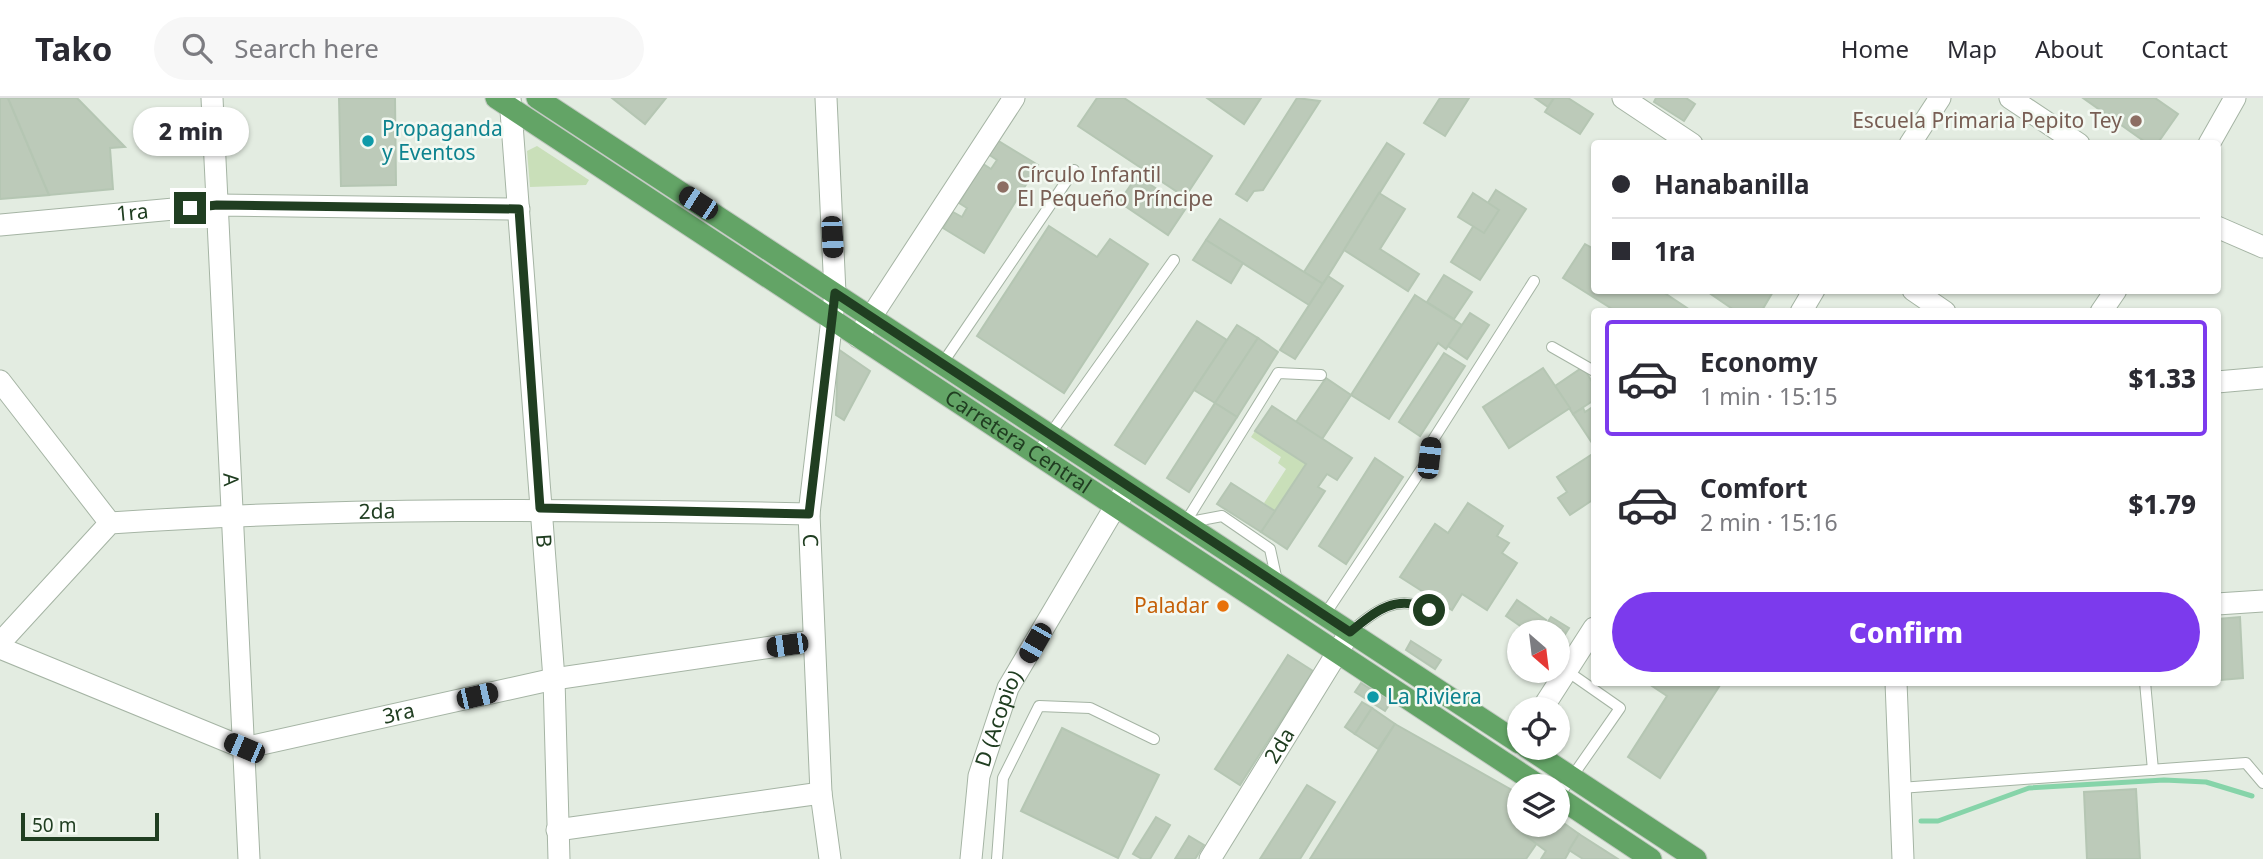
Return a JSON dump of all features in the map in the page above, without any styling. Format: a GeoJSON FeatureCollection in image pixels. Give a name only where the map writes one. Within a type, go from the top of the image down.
{"type":"FeatureCollection","features":[{"type":"Feature","properties":{"kind":"main road","name":"Carretera Central"},"geometry":{"type":"LineString","coordinates":[[537,98],[1507,735]]}},
{"type":"Feature","properties":{"kind":"main road","name":"Carretera Central"},"geometry":{"type":"LineString","coordinates":[[506,101],[1521,774]]}},
{"type":"Feature","properties":{"kind":"main road"},"geometry":{"type":"LineString","coordinates":[[1546,760],[1696,859]]}},
{"type":"Feature","properties":{"kind":"main road"},"geometry":{"type":"LineString","coordinates":[[1570,805],[1651,859],[1663,837]]}},
{"type":"Feature","properties":{"kind":"street","name":"A"},"geometry":{"type":"LineString","coordinates":[[212,98],[249,859]]}},
{"type":"Feature","properties":{"kind":"street","name":"C"},"geometry":{"type":"LineString","coordinates":[[826,98],[835,293],[809,514],[821,793],[830,859]]}},
{"type":"Feature","properties":{"kind":"street"},"geometry":{"type":"LineString","coordinates":[[859,337],[1014,98]]}},
{"type":"Feature","properties":{"kind":"street"},"geometry":{"type":"LineString","coordinates":[[1623,98],[1686,140]]}},
{"type":"Feature","properties":{"kind":"street"},"geometry":{"type":"LineString","coordinates":[[1913,140],[1940,98]]}},
{"type":"Feature","properties":{"kind":"street"},"geometry":{"type":"LineString","coordinates":[[2010,98],[2073,140]]}},
{"type":"Feature","properties":{"kind":"street"},"geometry":{"type":"LineString","coordinates":[[2211,140],[2235,98]]}},
{"type":"Feature","properties":{"kind":"street","name":"B"},"geometry":{"type":"LineString","coordinates":[[506,101],[519,209],[554,679],[559,859]]}},
{"type":"Feature","properties":{"kind":"street","name":"1ra"},"geometry":{"type":"LineString","coordinates":[[0,225],[217,205],[519,209]]}},
{"type":"Feature","properties":{"kind":"street"},"geometry":{"type":"LineString","coordinates":[[2221,229],[2263,247]]}},
{"type":"Feature","properties":{"kind":"street"},"geometry":{"type":"LineString","coordinates":[[1919,294],[1939,308]]}},
{"type":"Feature","properties":{"kind":"street"},"geometry":{"type":"LineString","coordinates":[[2221,382],[2263,378]]}},
{"type":"Feature","properties":{"kind":"street"},"geometry":{"type":"LineString","coordinates":[[0,381],[110,523],[0,645],[244,748]]}},
{"type":"Feature","properties":{"kind":"street","name":"D (Acopio)"},"geometry":{"type":"LineString","coordinates":[[971,859],[979,776],[1008,688],[1128,485]]}},
{"type":"Feature","properties":{"kind":"street","name":"2da"},"geometry":{"type":"LineString","coordinates":[[110,523],[233,514],[540,508],[809,514]]}},
{"type":"Feature","properties":{"kind":"street"},"geometry":{"type":"LineString","coordinates":[[2221,604],[2263,601]]}},
{"type":"Feature","properties":{"kind":"street","name":"2da"},"geometry":{"type":"LineString","coordinates":[[1210,859],[1350,632]]}},
{"type":"Feature","properties":{"kind":"street"},"geometry":{"type":"LineString","coordinates":[[1570,666],[1591,633]]}},
{"type":"Feature","properties":{"kind":"street","name":"3ra"},"geometry":{"type":"LineString","coordinates":[[244,748],[554,679],[813,641]]}},
{"type":"Feature","properties":{"kind":"street"},"geometry":{"type":"LineString","coordinates":[[1896,686],[1903,859]]}},
{"type":"Feature","properties":{"kind":"street"},"geometry":{"type":"LineString","coordinates":[[1506,764],[1508,760]]}},
{"type":"Feature","properties":{"kind":"street"},"geometry":{"type":"LineString","coordinates":[[557,830],[821,793]]}},
{"type":"Feature","properties":{"kind":"lane"},"geometry":{"type":"LineString","coordinates":[[942,364],[1074,170]]}},
{"type":"Feature","properties":{"kind":"lane"},"geometry":{"type":"LineString","coordinates":[[1037,454],[1174,260]]}},
{"type":"Feature","properties":{"kind":"lane"},"geometry":{"type":"LineString","coordinates":[[1311,635],[1429,458],[1431,443],[1534,281]]}},
{"type":"Feature","properties":{"kind":"lane"},"geometry":{"type":"LineString","coordinates":[[1552,348],[1591,370]]}},
{"type":"Feature","properties":{"kind":"lane"},"geometry":{"type":"LineString","coordinates":[[1185,523],[1278,373],[1321,375]]}},
{"type":"Feature","properties":{"kind":"lane"},"geometry":{"type":"LineString","coordinates":[[1350,632],[1366,618],[1393,604],[1414,602],[1429,610]]}},
{"type":"Feature","properties":{"kind":"lane"},"geometry":{"type":"LineString","coordinates":[[1570,673],[1620,708],[1571,777]]}},
{"type":"Feature","properties":{"kind":"lane"},"geometry":{"type":"LineString","coordinates":[[2145,686],[2153,770]]}},
{"type":"Feature","properties":{"kind":"lane"},"geometry":{"type":"LineString","coordinates":[[997,859],[1003,778],[1039,706],[1090,708],[1154,739]]}},
{"type":"Feature","properties":{"kind":"lane"},"geometry":{"type":"LineString","coordinates":[[1900,788],[2246,763],[2263,783]]}},
{"type":"Feature","properties":{"kind":"green space"},"geometry":{"type":"Polygon","coordinates":[[[537,146],[589,180],[586,185],[530,187],[527,151],[537,146]]]}},
{"type":"Feature","properties":{"kind":"green space"},"geometry":{"type":"Polygon","coordinates":[[[1255,431],[1306,464],[1275,511],[1264,503],[1286,469],[1278,463],[1281,457],[1251,437],[1255,431]]]}},
{"type":"Feature","properties":{"kind":"building"},"geometry":{"type":"Polygon","coordinates":[[[0,98],[8,98],[49,195],[0,199],[0,98]]]}},
{"type":"Feature","properties":{"kind":"building"},"geometry":{"type":"Polygon","coordinates":[[[8,98],[77,98],[125,147],[110,148],[113,189],[49,195],[8,98]]]}},
{"type":"Feature","properties":{"kind":"building","name":"Propaganda y Eventos"},"geometry":{"type":"Polygon","coordinates":[[[339,98],[395,98],[396,185],[341,186],[339,98]]]}},
{"type":"Feature","properties":{"kind":"building"},"geometry":{"type":"Polygon","coordinates":[[[612,98],[666,98],[645,124],[612,98]]]}},
{"type":"Feature","properties":{"kind":"building"},"geometry":{"type":"Polygon","coordinates":[[[1097,98],[1124,98],[1212,156],[1185,197],[1078,126],[1097,98]]]}},
{"type":"Feature","properties":{"kind":"building"},"geometry":{"type":"Polygon","coordinates":[[[1207,98],[1261,98],[1244,124],[1207,98]]]}},
{"type":"Feature","properties":{"kind":"building"},"geometry":{"type":"Polygon","coordinates":[[[1297,98],[1320,101],[1263,190],[1254,191],[1247,201],[1236,194],[1297,98]]]}},
{"type":"Feature","properties":{"kind":"building"},"geometry":{"type":"Polygon","coordinates":[[[1440,98],[1469,98],[1445,136],[1424,123],[1440,98]]]}},
{"type":"Feature","properties":{"kind":"building"},"geometry":{"type":"Polygon","coordinates":[[[1535,98],[1554,98],[1548,107],[1535,98]]]}},
{"type":"Feature","properties":{"kind":"building"},"geometry":{"type":"Polygon","coordinates":[[[1554,98],[1568,98],[1593,114],[1580,134],[1545,112],[1554,98]]]}},
{"type":"Feature","properties":{"kind":"building"},"geometry":{"type":"Polygon","coordinates":[[[1656,98],[1686,98],[1695,104],[1684,121],[1654,102],[1656,98]]]}},
{"type":"Feature","properties":{"kind":"building"},"geometry":{"type":"Polygon","coordinates":[[[2083,98],[2155,98],[2178,114],[2160,140],[2142,140],[2083,98]]]}},
{"type":"Feature","properties":{"kind":"building"},"geometry":{"type":"Polygon","coordinates":[[[997,140],[1038,165],[984,253],[943,228],[953,212],[962,217],[967,208],[959,203],[983,164],[991,169],[997,160],[988,154],[997,140]]]}},
{"type":"Feature","properties":{"kind":"building"},"geometry":{"type":"Polygon","coordinates":[[[1387,143],[1404,154],[1323,284],[1304,272],[1387,143]]]}},
{"type":"Feature","properties":{"kind":"building"},"geometry":{"type":"Polygon","coordinates":[[[1137,176],[1186,208],[1168,235],[1119,202],[1137,176]]]}},
{"type":"Feature","properties":{"kind":"building"},"geometry":{"type":"Polygon","coordinates":[[[1496,190],[1526,209],[1480,280],[1451,262],[1496,190]]]}},
{"type":"Feature","properties":{"kind":"building"},"geometry":{"type":"Polygon","coordinates":[[[1379,193],[1405,209],[1380,249],[1419,274],[1408,291],[1344,250],[1379,193]]]}},
{"type":"Feature","properties":{"kind":"building"},"geometry":{"type":"Polygon","coordinates":[[[1473,193],[1499,210],[1484,233],[1458,217],[1473,193]]]}},
{"type":"Feature","properties":{"kind":"building"},"geometry":{"type":"Polygon","coordinates":[[[1220,219],[1323,284],[1309,305],[1206,240],[1220,219]]]}},
{"type":"Feature","properties":{"kind":"building"},"geometry":{"type":"Polygon","coordinates":[[[1049,226],[1097,257],[1110,239],[1148,264],[1064,393],[977,336],[1049,226]]]}},
{"type":"Feature","properties":{"kind":"building"},"geometry":{"type":"Polygon","coordinates":[[[1206,240],[1243,263],[1231,283],[1193,260],[1206,240]]]}},
{"type":"Feature","properties":{"kind":"building"},"geometry":{"type":"Polygon","coordinates":[[[1585,244],[1591,247],[1591,294],[1666,294],[1687,308],[1611,308],[1563,278],[1585,244]]]}},
{"type":"Feature","properties":{"kind":"building"},"geometry":{"type":"Polygon","coordinates":[[[1444,275],[1472,292],[1454,319],[1427,302],[1444,275]]]}},
{"type":"Feature","properties":{"kind":"building"},"geometry":{"type":"Polygon","coordinates":[[[1328,276],[1343,286],[1295,359],[1280,350],[1328,276]]]}},
{"type":"Feature","properties":{"kind":"building"},"geometry":{"type":"Polygon","coordinates":[[[1711,294],[1772,294],[1763,308],[1731,308],[1711,294]]]}},
{"type":"Feature","properties":{"kind":"building"},"geometry":{"type":"Polygon","coordinates":[[[1415,295],[1462,325],[1446,349],[1438,343],[1389,419],[1351,395],[1415,295]]]}},
{"type":"Feature","properties":{"kind":"building"},"geometry":{"type":"Polygon","coordinates":[[[1470,313],[1489,325],[1467,359],[1448,346],[1470,313]]]}},
{"type":"Feature","properties":{"kind":"building"},"geometry":{"type":"Polygon","coordinates":[[[1197,321],[1227,340],[1145,464],[1115,445],[1197,321]]]}},
{"type":"Feature","properties":{"kind":"building"},"geometry":{"type":"Polygon","coordinates":[[[1237,325],[1258,338],[1215,403],[1194,390],[1237,325]]]}},
{"type":"Feature","properties":{"kind":"building"},"geometry":{"type":"Polygon","coordinates":[[[1258,338],[1278,352],[1237,417],[1215,403],[1258,338]]]}},
{"type":"Feature","properties":{"kind":"building"},"geometry":{"type":"Polygon","coordinates":[[[838,349],[870,371],[844,420],[836,415],[838,349]]]}},
{"type":"Feature","properties":{"kind":"building"},"geometry":{"type":"Polygon","coordinates":[[[1444,353],[1465,366],[1420,436],[1399,422],[1444,353]]]}},
{"type":"Feature","properties":{"kind":"building"},"geometry":{"type":"Polygon","coordinates":[[[1583,367],[1591,380],[1591,402],[1573,414],[1555,386],[1583,367]]]}},
{"type":"Feature","properties":{"kind":"building"},"geometry":{"type":"Polygon","coordinates":[[[1543,368],[1570,408],[1509,448],[1483,407],[1543,368]]]}},
{"type":"Feature","properties":{"kind":"building"},"geometry":{"type":"Polygon","coordinates":[[[1326,378],[1351,395],[1322,439],[1296,422],[1326,378]]]}},
{"type":"Feature","properties":{"kind":"building"},"geometry":{"type":"Polygon","coordinates":[[[1215,403],[1237,417],[1189,492],[1167,478],[1215,403]]]}},
{"type":"Feature","properties":{"kind":"building"},"geometry":{"type":"Polygon","coordinates":[[[1272,406],[1352,458],[1337,480],[1327,474],[1318,487],[1325,491],[1287,549],[1261,532],[1306,464],[1255,431],[1272,406]]]}},
{"type":"Feature","properties":{"kind":"building"},"geometry":{"type":"Polygon","coordinates":[[[1583,408],[1585,412],[1591,408],[1591,441],[1573,414],[1583,408]]]}},
{"type":"Feature","properties":{"kind":"building"},"geometry":{"type":"Polygon","coordinates":[[[1591,455],[1591,501],[1570,515],[1558,498],[1567,492],[1557,477],[1591,455]]]}},
{"type":"Feature","properties":{"kind":"building"},"geometry":{"type":"Polygon","coordinates":[[[1375,458],[1403,477],[1346,564],[1319,546],[1375,458]]]}},
{"type":"Feature","properties":{"kind":"building"},"geometry":{"type":"Polygon","coordinates":[[[1231,483],[1275,511],[1261,532],[1217,504],[1231,483]]]}},
{"type":"Feature","properties":{"kind":"building"},"geometry":{"type":"Polygon","coordinates":[[[1468,503],[1503,526],[1497,536],[1509,543],[1502,553],[1517,563],[1487,610],[1462,594],[1452,610],[1400,577],[1435,524],[1448,533],[1468,503]]]}},
{"type":"Feature","properties":{"kind":"building"},"geometry":{"type":"Polygon","coordinates":[[[1517,600],[1546,620],[1512,620],[1506,616],[1517,600]]]}},
{"type":"Feature","properties":{"kind":"building"},"geometry":{"type":"Polygon","coordinates":[[[2240,617],[2243,678],[2221,680],[2221,619],[2240,617]]]}},
{"type":"Feature","properties":{"kind":"building","name":"La Riviera"},"geometry":{"type":"Polygon","coordinates":[[[1411,641],[1441,660],[1435,669],[1406,650],[1411,641]]]}},
{"type":"Feature","properties":{"kind":"building"},"geometry":{"type":"Polygon","coordinates":[[[1288,655],[1313,671],[1240,785],[1215,769],[1288,655]]]}},
{"type":"Feature","properties":{"kind":"building","name":"La Riviera"},"geometry":{"type":"Polygon","coordinates":[[[1361,683],[1391,702],[1385,711],[1355,692],[1361,683]]]}},
{"type":"Feature","properties":{"kind":"building"},"geometry":{"type":"Polygon","coordinates":[[[1652,686],[1719,686],[1660,778],[1628,757],[1667,696],[1652,686]]]}},
{"type":"Feature","properties":{"kind":"building"},"geometry":{"type":"Polygon","coordinates":[[[1362,702],[1372,708],[1355,734],[1345,727],[1362,702]]]}},
{"type":"Feature","properties":{"kind":"building"},"geometry":{"type":"Polygon","coordinates":[[[1372,708],[1395,724],[1378,749],[1355,734],[1372,708]]]}},
{"type":"Feature","properties":{"kind":"building"},"geometry":{"type":"Polygon","coordinates":[[[1395,724],[1507,787],[1507,837],[1528,837],[1537,843],[1526,859],[1310,859],[1395,724]]]}},
{"type":"Feature","properties":{"kind":"building"},"geometry":{"type":"Polygon","coordinates":[[[1062,728],[1159,775],[1118,858],[1021,811],[1062,728]]]}},
{"type":"Feature","properties":{"kind":"building"},"geometry":{"type":"Polygon","coordinates":[[[1307,785],[1335,802],[1300,859],[1260,859],[1307,785]]]}},
{"type":"Feature","properties":{"kind":"building"},"geometry":{"type":"Polygon","coordinates":[[[2136,789],[2140,859],[2087,859],[2084,792],[2136,789]]]}},
{"type":"Feature","properties":{"kind":"building"},"geometry":{"type":"Polygon","coordinates":[[[1156,817],[1170,825],[1150,859],[1142,859],[1133,854],[1156,817]]]}},
{"type":"Feature","properties":{"kind":"building"},"geometry":{"type":"Polygon","coordinates":[[[1570,828],[1579,834],[1565,859],[1541,859],[1546,851],[1527,837],[1570,837],[1570,828]]]}},
{"type":"Feature","properties":{"kind":"building"},"geometry":{"type":"Polygon","coordinates":[[[1579,834],[1618,859],[1583,859],[1569,850],[1579,834]]]}},
{"type":"Feature","properties":{"kind":"building"},"geometry":{"type":"Polygon","coordinates":[[[1189,836],[1204,845],[1195,859],[1175,859],[1189,836]]]}},
{"type":"Feature","properties":{"kind":"waterway"},"geometry":{"type":"LineString","coordinates":[[1921,821],[1938,821],[2029,788],[2164,780],[2206,782],[2252,796]]}},
{"type":"Feature","properties":{"kind":"place","name":"Escuela Primaria Pepito Tey"},"geometry":{"type":"Point","coordinates":[2136,121]}},
{"type":"Feature","properties":{"kind":"place","name":"Propaganda y Eventos"},"geometry":{"type":"Point","coordinates":[368,141]}},
{"type":"Feature","properties":{"kind":"place","name":"Círculo Infantil El Pequeño Príncipe"},"geometry":{"type":"Point","coordinates":[1003,187]}},
{"type":"Feature","properties":{"kind":"place","name":"Paladar"},"geometry":{"type":"Point","coordinates":[1223,606]}},
{"type":"Feature","properties":{"kind":"place","name":"La Riviera"},"geometry":{"type":"Point","coordinates":[1373,697]}},
{"type":"Feature","properties":{"kind":"route"},"geometry":{"type":"LineString","coordinates":[[190,208],[217,205],[519,209],[540,508],[809,514],[835,293],[1350,632],[1366,618],[1393,604],[1414,602],[1429,610]]}}]}
